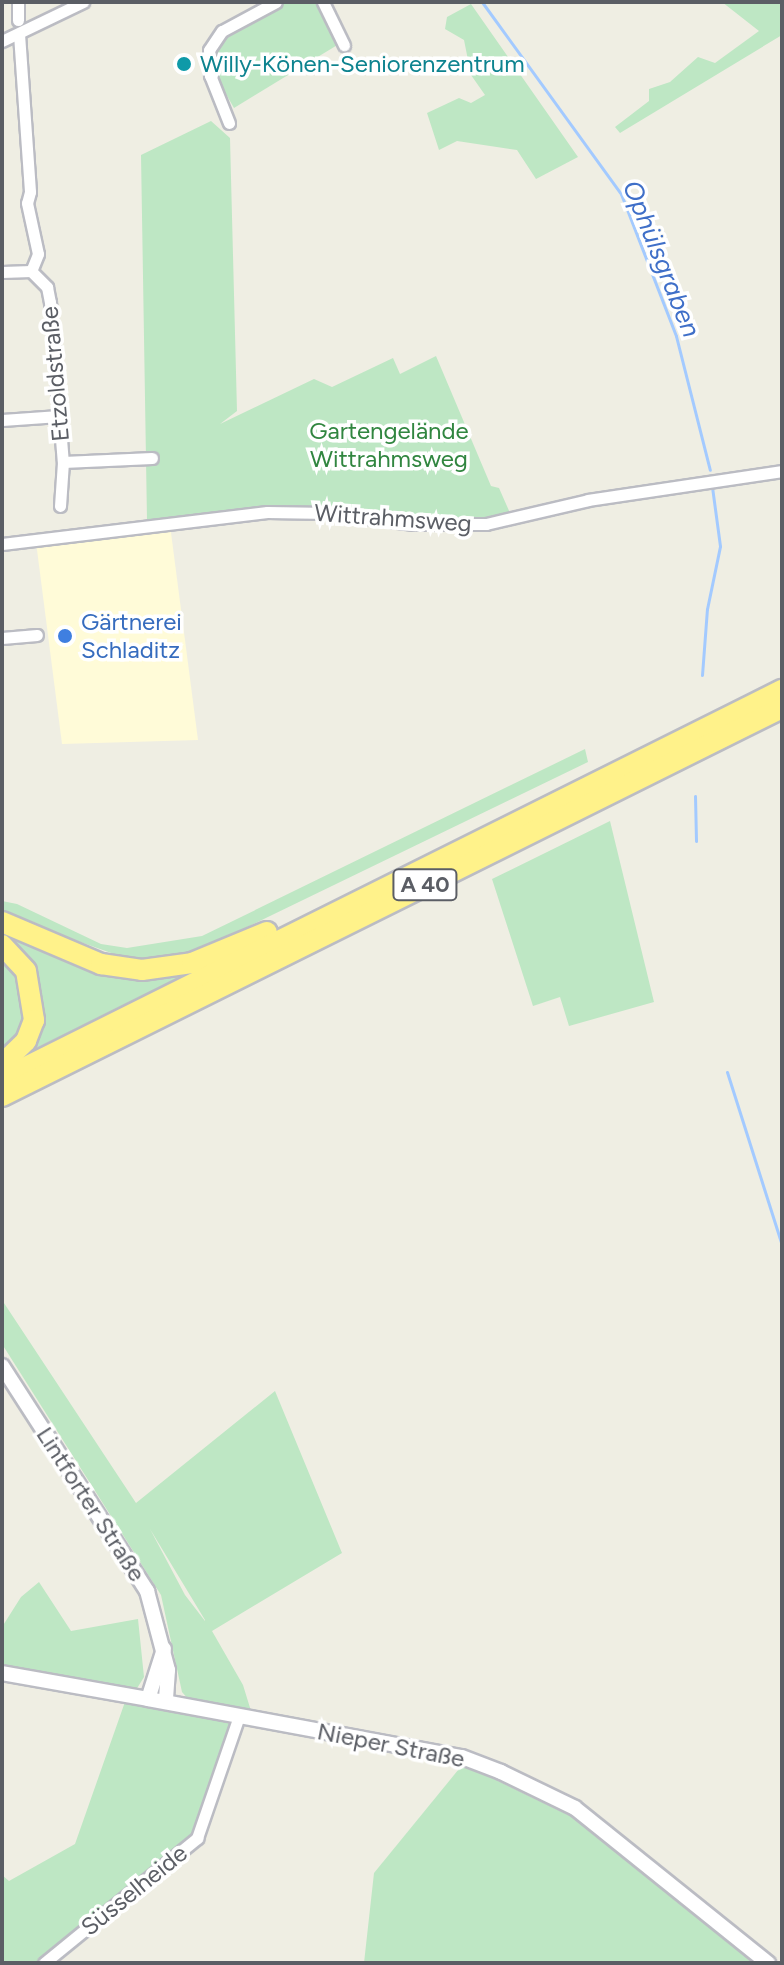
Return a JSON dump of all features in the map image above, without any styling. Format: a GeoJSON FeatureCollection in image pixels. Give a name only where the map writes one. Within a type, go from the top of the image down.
{"type":"FeatureCollection","features":[{"type":"Feature","properties":{"kind":"highway","name":"A 40"},"geometry":{"type":"LineString","coordinates":[[2,1079],[782,690]]}},
{"type":"Feature","properties":{"kind":"highway","name":"A 40"},"geometry":{"type":"LineString","coordinates":[[2,1096],[782,708]]}},
{"type":"Feature","properties":{"kind":"highway"},"geometry":{"type":"LineString","coordinates":[[2,922],[101,964],[166,968],[192,963],[404,871],[433,864]]}},
{"type":"Feature","properties":{"kind":"highway"},"geometry":{"type":"LineString","coordinates":[[2,945],[26,971],[34,1020],[26,1041],[2,1064]]}},
{"type":"Feature","properties":{"kind":"main road","name":"Lintforter Straße"},"geometry":{"type":"LineString","coordinates":[[2,1366],[147,1591],[164,1649],[166,1702]]}},
{"type":"Feature","properties":{"kind":"main road"},"geometry":{"type":"LineString","coordinates":[[148,1699],[164,1649]]}},
{"type":"Feature","properties":{"kind":"main road","name":"Nieper Straße"},"geometry":{"type":"LineString","coordinates":[[2,1673],[462,1757],[575,1808],[768,1963]]}},
{"type":"Feature","properties":{"kind":"street"},"geometry":{"type":"LineString","coordinates":[[18,2],[18,20]]}},
{"type":"Feature","properties":{"kind":"street"},"geometry":{"type":"LineString","coordinates":[[2,41],[83,2]]}},
{"type":"Feature","properties":{"kind":"street"},"geometry":{"type":"LineString","coordinates":[[229,123],[210,75],[209,50],[222,31],[276,2]]}},
{"type":"Feature","properties":{"kind":"street"},"geometry":{"type":"LineString","coordinates":[[323,2],[344,45]]}},
{"type":"Feature","properties":{"kind":"street"},"geometry":{"type":"LineString","coordinates":[[2,272],[31,271],[38,254],[27,203],[19,34]]}},
{"type":"Feature","properties":{"kind":"street","name":"Etzoldstraße"},"geometry":{"type":"LineString","coordinates":[[31,271],[47,287],[50,302],[63,462],[60,506]]}},
{"type":"Feature","properties":{"kind":"street"},"geometry":{"type":"LineString","coordinates":[[2,420],[59,416]]}},
{"type":"Feature","properties":{"kind":"street"},"geometry":{"type":"LineString","coordinates":[[63,462],[152,458]]}},
{"type":"Feature","properties":{"kind":"street","name":"Wittrahmsweg"},"geometry":{"type":"LineString","coordinates":[[2,544],[267,512],[329,513],[413,524],[486,524],[588,500],[782,471]]}},
{"type":"Feature","properties":{"kind":"street"},"geometry":{"type":"LineString","coordinates":[[2,638],[37,635]]}},
{"type":"Feature","properties":{"kind":"street","name":"Süsselheide"},"geometry":{"type":"LineString","coordinates":[[44,1963],[197,1838],[239,1716]]}},
{"type":"Feature","properties":{"kind":"shaded area"},"geometry":{"type":"Polygon","coordinates":[[[170,525],[198,740],[62,744],[36,542],[170,525]]]}},
{"type":"Feature","properties":{"kind":"green space"},"geometry":{"type":"Polygon","coordinates":[[[284,2],[318,2],[339,44],[234,108],[215,75],[213,51],[225,34],[284,2]]]}},
{"type":"Feature","properties":{"kind":"green space"},"geometry":{"type":"Polygon","coordinates":[[[722,2],[782,2],[782,35],[620,133],[615,127],[649,101],[649,89],[670,82],[698,57],[715,63],[759,31],[722,2]]]}},
{"type":"Feature","properties":{"kind":"green space"},"geometry":{"type":"Polygon","coordinates":[[[471,4],[578,157],[536,179],[517,150],[457,141],[439,150],[427,113],[459,98],[471,103],[485,95],[471,75],[464,40],[445,29],[447,17],[471,4]]]}},
{"type":"Feature","properties":{"kind":"green space","name":"Gartengelände Wittrahmsweg"},"geometry":{"type":"Polygon","coordinates":[[[211,121],[230,138],[237,411],[220,424],[314,379],[332,387],[393,358],[400,374],[436,356],[491,486],[499,488],[510,513],[466,522],[222,512],[147,520],[141,155],[211,121]]]}},
{"type":"Feature","properties":{"kind":"green space"},"geometry":{"type":"Polygon","coordinates":[[[585,749],[588,762],[206,947],[160,959],[128,959],[2,914],[2,901],[17,904],[101,944],[127,948],[202,936],[585,749]]]}},
{"type":"Feature","properties":{"kind":"green space"},"geometry":{"type":"Polygon","coordinates":[[[610,821],[654,1002],[569,1026],[560,997],[533,1006],[492,879],[610,821]]]}},
{"type":"Feature","properties":{"kind":"green space"},"geometry":{"type":"Polygon","coordinates":[[[2,925],[81,960],[199,968],[16,1058],[39,1018],[2,940],[2,925]]]}},
{"type":"Feature","properties":{"kind":"green space"},"geometry":{"type":"Polygon","coordinates":[[[2,953],[21,974],[27,1016],[19,1036],[2,1056],[2,953]]]}},
{"type":"Feature","properties":{"kind":"green space"},"geometry":{"type":"Polygon","coordinates":[[[2,1300],[136,1503],[275,1391],[342,1553],[212,1631],[243,1685],[251,1711],[189,1700],[182,1692],[161,1595],[2,1344],[2,1300]],[[150,1529],[185,1595],[205,1621],[150,1529]]]}},
{"type":"Feature","properties":{"kind":"green space"},"geometry":{"type":"Polygon","coordinates":[[[39,1582],[71,1631],[138,1619],[144,1677],[136,1690],[2,1665],[2,1627],[21,1597],[39,1582]]]}},
{"type":"Feature","properties":{"kind":"green space"},"geometry":{"type":"Polygon","coordinates":[[[126,1699],[232,1720],[196,1831],[38,1963],[2,1963],[2,1875],[9,1881],[75,1844],[126,1699]]]}},
{"type":"Feature","properties":{"kind":"green space"},"geometry":{"type":"Polygon","coordinates":[[[463,1764],[591,1826],[760,1963],[364,1963],[374,1873],[463,1764]]]}},
{"type":"Feature","properties":{"kind":"waterway","name":"Ophülsgraben"},"geometry":{"type":"LineString","coordinates":[[482,2],[621,194],[676,336],[710,470]]}},
{"type":"Feature","properties":{"kind":"waterway","name":"Ophülsgraben"},"geometry":{"type":"LineString","coordinates":[[702,675],[707,609],[720,546],[712,487]]}},
{"type":"Feature","properties":{"kind":"waterway","name":"Ophülsgraben"},"geometry":{"type":"LineString","coordinates":[[695,796],[696,841]]}},
{"type":"Feature","properties":{"kind":"waterway","name":"Ophülsgraben"},"geometry":{"type":"LineString","coordinates":[[727,1072],[782,1245]]}},
{"type":"Feature","properties":{"kind":"place","name":"Willy-Könen-Seniorenzentrum"},"geometry":{"type":"Point","coordinates":[184,64]}},
{"type":"Feature","properties":{"kind":"place","name":"Gärtnerei Schladitz"},"geometry":{"type":"Point","coordinates":[65,636]}}]}
